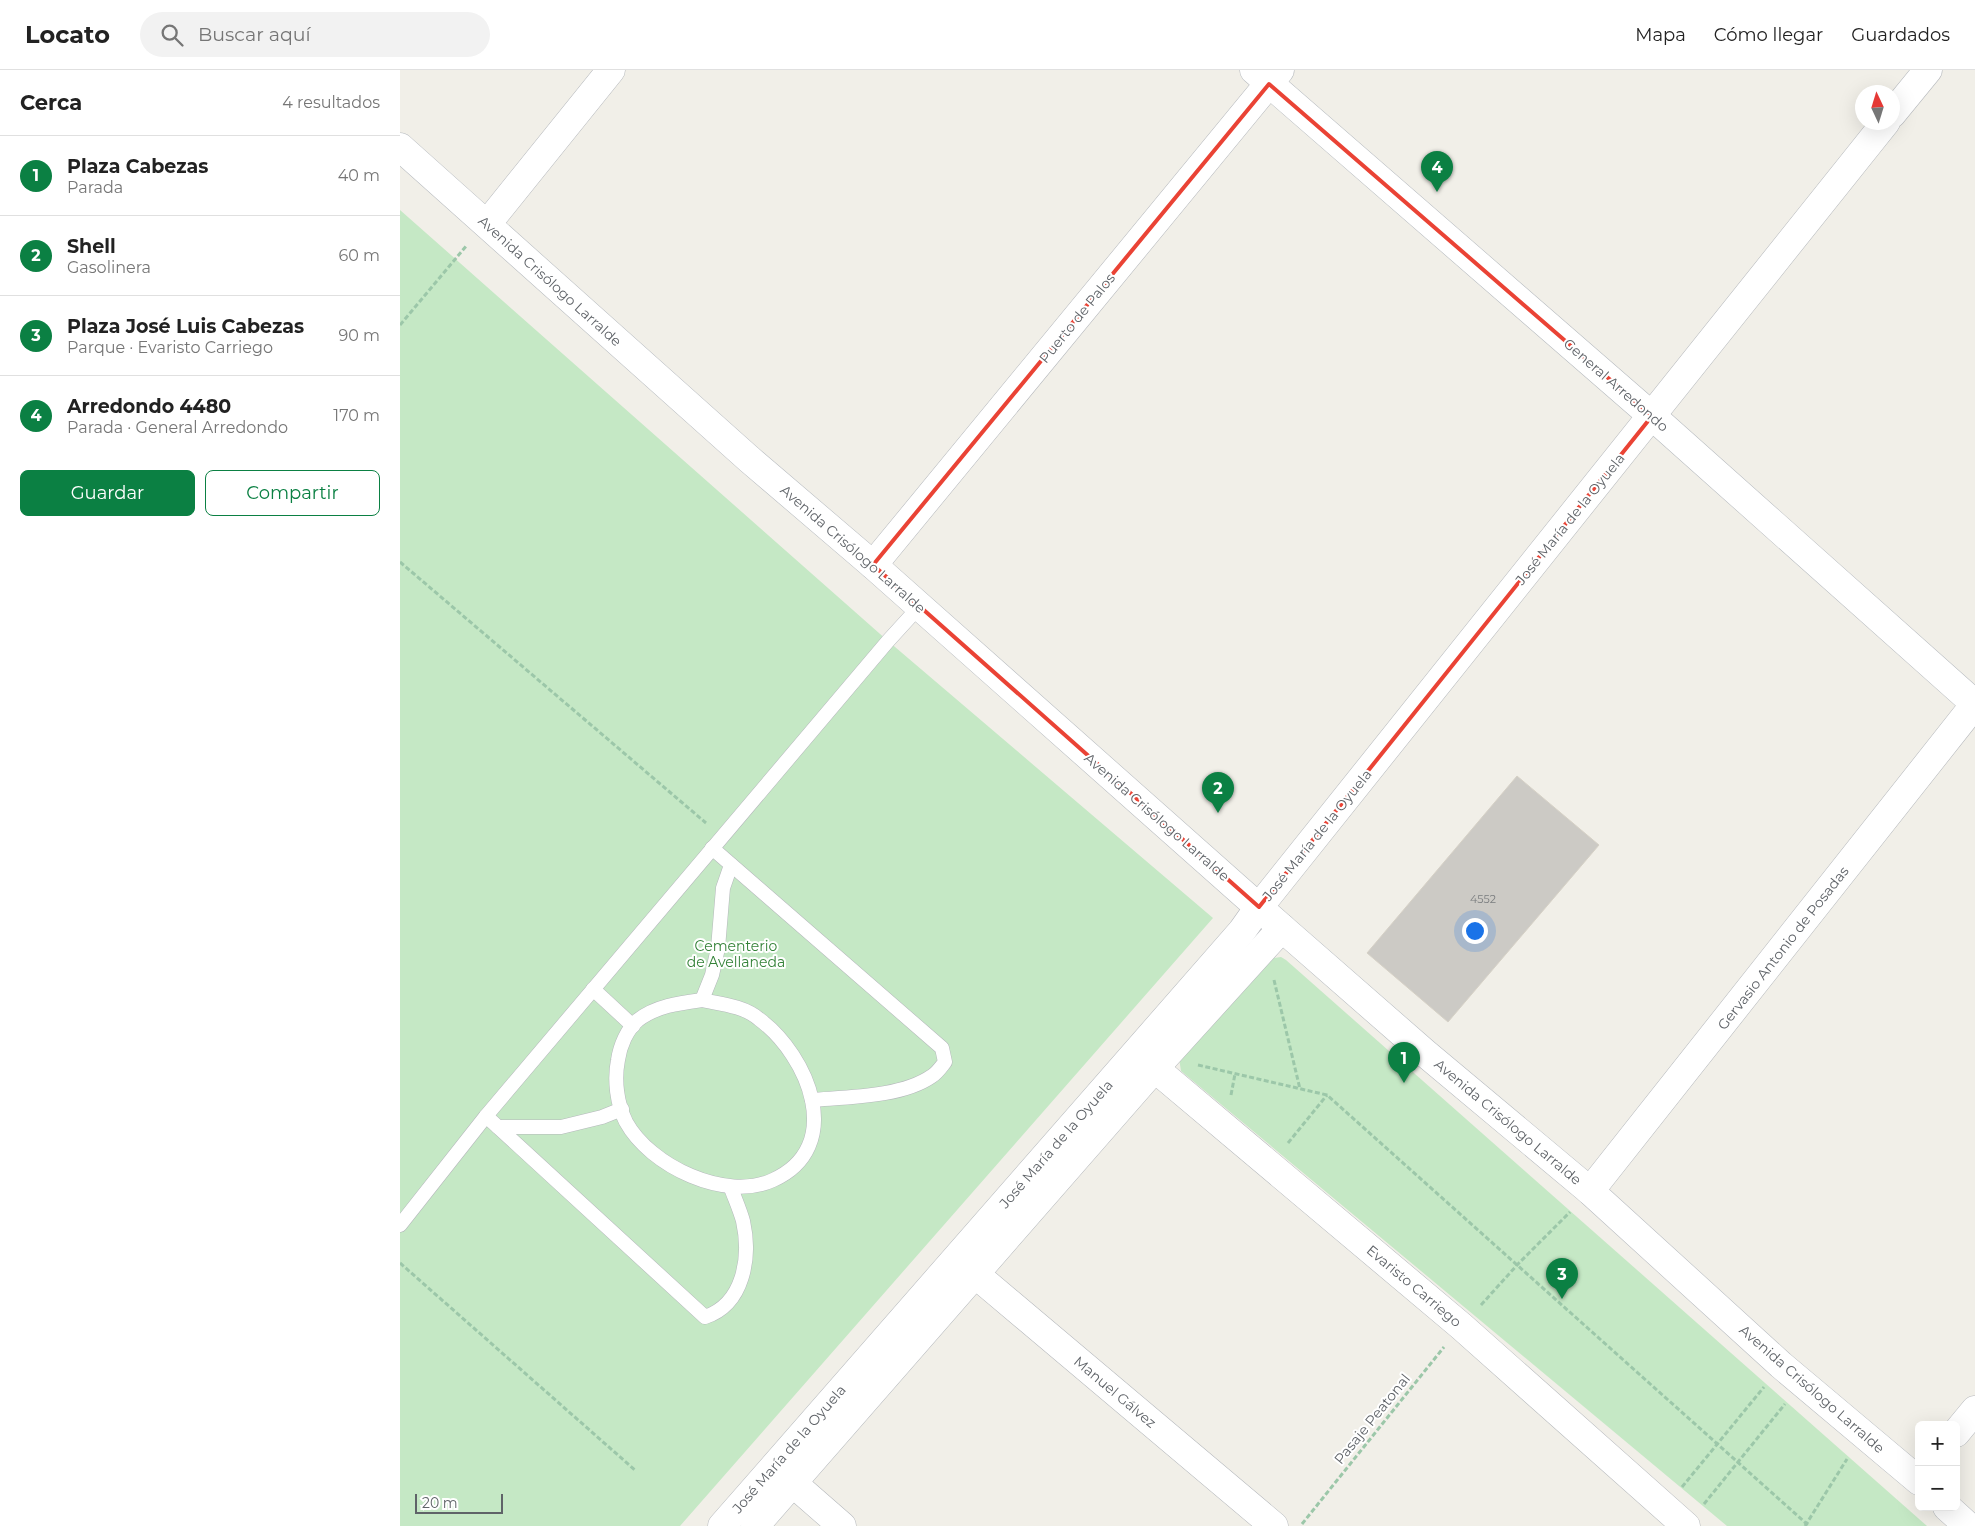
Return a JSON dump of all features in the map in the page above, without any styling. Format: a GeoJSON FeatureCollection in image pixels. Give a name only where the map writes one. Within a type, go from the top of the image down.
{"type":"FeatureCollection","features":[{"type":"Feature","properties":{"kind":"street"},"geometry":{"type":"LineString","coordinates":[[487,224],[611,70]]}},
{"type":"Feature","properties":{"kind":"street"},"geometry":{"type":"LineString","coordinates":[[1900,104],[1928,70]]}},
{"type":"Feature","properties":{"kind":"street","name":"General Arredondo"},"geometry":{"type":"LineString","coordinates":[[1268,75],[1975,704]]}},
{"type":"Feature","properties":{"kind":"street","name":"Puerto de Palos"},"geometry":{"type":"LineString","coordinates":[[874,565],[1268,75]]}},
{"type":"Feature","properties":{"kind":"street","name":"José María de la Oyuela"},"geometry":{"type":"LineString","coordinates":[[722,1526],[783,1475],[1145,1061],[1259,907],[1880,130]]}},
{"type":"Feature","properties":{"kind":"street","name":"Avenida Crisólogo Larralde"},"geometry":{"type":"LineString","coordinates":[[400,147],[750,459],[874,565],[1282,928],[1425,1053],[1590,1191],[1781,1366],[1915,1477]]}},
{"type":"Feature","properties":{"kind":"street","name":"Gervasio Antonio de Posadas"},"geometry":{"type":"LineString","coordinates":[[1590,1191],[1975,704]]}},
{"type":"Feature","properties":{"kind":"street","name":"José María de la Oyuela"},"geometry":{"type":"LineString","coordinates":[[1145,1061],[1282,928]]}},
{"type":"Feature","properties":{"kind":"street","name":"Evaristo Carriego"},"geometry":{"type":"LineString","coordinates":[[1145,1061],[1461,1326],[1686,1526]]}},
{"type":"Feature","properties":{"kind":"street","name":"Manuel Gálvez"},"geometry":{"type":"LineString","coordinates":[[966,1266],[1269,1524]]}},
{"type":"Feature","properties":{"kind":"street"},"geometry":{"type":"LineString","coordinates":[[1960,1428],[1975,1410]]}},
{"type":"Feature","properties":{"kind":"street"},"geometry":{"type":"LineString","coordinates":[[783,1475],[842,1526]]}},
{"type":"Feature","properties":{"kind":"street","name":"José María de la Oyuela"},"geometry":{"type":"LineString","coordinates":[[755,1526],[783,1475]]}},
{"type":"Feature","properties":{"kind":"street"},"geometry":{"type":"LineString","coordinates":[[1951,1511],[1968,1526]]}},
{"type":"Feature","properties":{"kind":"lane"},"geometry":{"type":"LineString","coordinates":[[400,1225],[486,1116],[888,641],[919,607]]}},
{"type":"Feature","properties":{"kind":"lane"},"geometry":{"type":"LineString","coordinates":[[712,848],[942,1048],[945,1062],[934,1075],[918,1085],[862,1096],[812,1100]]}},
{"type":"Feature","properties":{"kind":"lane"},"geometry":{"type":"LineString","coordinates":[[702,1000],[712,975],[718,948],[723,888],[731,864]]}},
{"type":"Feature","properties":{"kind":"lane"},"geometry":{"type":"LineString","coordinates":[[593,989],[634,1026]]}},
{"type":"Feature","properties":{"kind":"lane"},"geometry":{"type":"LineString","coordinates":[[702,1000],[736,1007],[759,1018],[783,1042],[808,1084],[814,1106],[814,1133],[802,1157],[788,1173],[764,1184],[731,1188],[687,1174],[667,1163],[643,1144],[626,1122],[618,1095],[616,1071],[620,1050],[626,1034],[637,1020],[654,1011],[672,1004],[702,1000]]}},
{"type":"Feature","properties":{"kind":"lane"},"geometry":{"type":"LineString","coordinates":[[498,1127],[561,1127],[602,1118],[622,1109]]}},
{"type":"Feature","properties":{"kind":"lane"},"geometry":{"type":"LineString","coordinates":[[486,1116],[704,1317],[718,1312],[731,1298],[740,1284],[746,1262],[743,1221],[731,1188]]}},
{"type":"Feature","properties":{"kind":"path"},"geometry":{"type":"LineString","coordinates":[[400,325],[487,224]]}},
{"type":"Feature","properties":{"kind":"path"},"geometry":{"type":"LineString","coordinates":[[400,562],[722,837]]}},
{"type":"Feature","properties":{"kind":"path"},"geometry":{"type":"LineString","coordinates":[[1274,980],[1300,1089]]}},
{"type":"Feature","properties":{"kind":"path"},"geometry":{"type":"LineString","coordinates":[[1197,1065],[1328,1095],[1807,1525],[1863,1433]]}},
{"type":"Feature","properties":{"kind":"path"},"geometry":{"type":"LineString","coordinates":[[1269,1166],[1328,1095]]}},
{"type":"Feature","properties":{"kind":"path","name":"Pasaje Peatonal"},"geometry":{"type":"LineString","coordinates":[[1300,1526],[1461,1326],[1518,1264],[1590,1191]]}},
{"type":"Feature","properties":{"kind":"path"},"geometry":{"type":"LineString","coordinates":[[400,1264],[636,1471]]}},
{"type":"Feature","properties":{"kind":"path"},"geometry":{"type":"LineString","coordinates":[[1665,1508],[1781,1366]]}},
{"type":"Feature","properties":{"kind":"path"},"geometry":{"type":"LineString","coordinates":[[1686,1526],[1802,1384]]}},
{"type":"Feature","properties":{"kind":"highlighted area"},"geometry":{"type":"Polygon","coordinates":[[[1269,84],[1652,416],[1259,907],[873,565],[1269,84]]]}},
{"type":"Feature","properties":{"kind":"green space","name":"Cementerio de Avellaneda"},"geometry":{"type":"Polygon","coordinates":[[[400,210],[888,641],[1213,918],[680,1526],[400,1526],[400,210]]]}},
{"type":"Feature","properties":{"kind":"green space"},"geometry":{"type":"Polygon","coordinates":[[[1281,957],[1927,1526],[1727,1526],[1181,1071],[1179,1058],[1269,961],[1281,957]]]}},
{"type":"Feature","properties":{"kind":"building"},"geometry":{"type":"Polygon","coordinates":[[[1517,776],[1599,845],[1448,1022],[1367,953],[1517,776]]]}},
{"type":"Feature","properties":{"kind":"place","name":"Arredondo 4480"},"geometry":{"type":"Point","coordinates":[1437,192]}},
{"type":"Feature","properties":{"kind":"place","name":"Shell"},"geometry":{"type":"Point","coordinates":[1218,813]}},
{"type":"Feature","properties":{"kind":"place","name":"Plaza Cabezas"},"geometry":{"type":"Point","coordinates":[1404,1083]}},
{"type":"Feature","properties":{"kind":"place","name":"Plaza José Luis Cabezas"},"geometry":{"type":"Point","coordinates":[1562,1299]}}]}
